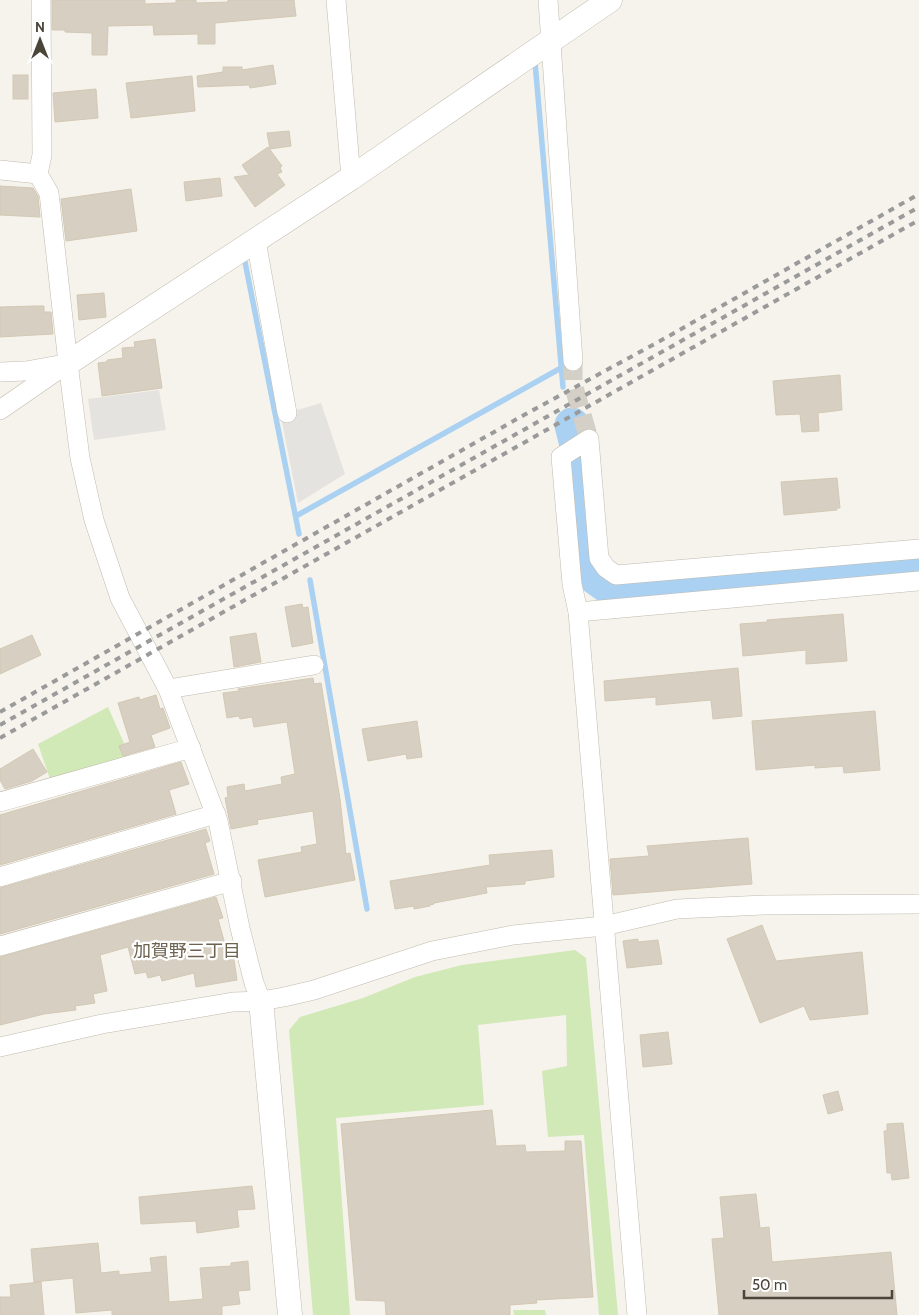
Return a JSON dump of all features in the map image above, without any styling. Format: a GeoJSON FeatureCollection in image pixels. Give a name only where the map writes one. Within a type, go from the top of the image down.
{"type":"FeatureCollection","features":[{"type":"Feature","properties":{"kind":"street"},"geometry":{"type":"LineString","coordinates":[[41,0],[42,155],[38,174],[49,192],[80,458],[94,520],[120,598],[168,689],[216,814],[232,881],[244,946],[261,1001],[290,1315]]}},
{"type":"Feature","properties":{"kind":"street"},"geometry":{"type":"LineString","coordinates":[[336,0],[351,178]]}},
{"type":"Feature","properties":{"kind":"street"},"geometry":{"type":"LineString","coordinates":[[548,0],[573,361]]}},
{"type":"Feature","properties":{"kind":"street"},"geometry":{"type":"LineString","coordinates":[[0,410],[68,363],[351,178],[610,0]]}},
{"type":"Feature","properties":{"kind":"street"},"geometry":{"type":"LineString","coordinates":[[0,170],[38,174]]}},
{"type":"Feature","properties":{"kind":"street"},"geometry":{"type":"LineString","coordinates":[[256,241],[287,413]]}},
{"type":"Feature","properties":{"kind":"street"},"geometry":{"type":"LineString","coordinates":[[0,372],[26,371],[68,363]]}},
{"type":"Feature","properties":{"kind":"street"},"geometry":{"type":"LineString","coordinates":[[637,1315],[578,612],[572,584],[561,457],[590,438],[599,558],[606,568],[616,576],[919,549]]}},
{"type":"Feature","properties":{"kind":"street"},"geometry":{"type":"LineString","coordinates":[[578,612],[919,581]]}},
{"type":"Feature","properties":{"kind":"street"},"geometry":{"type":"LineString","coordinates":[[168,689],[314,665]]}},
{"type":"Feature","properties":{"kind":"street"},"geometry":{"type":"LineString","coordinates":[[0,802],[191,748]]}},
{"type":"Feature","properties":{"kind":"street"},"geometry":{"type":"LineString","coordinates":[[0,877],[216,814]]}},
{"type":"Feature","properties":{"kind":"street"},"geometry":{"type":"LineString","coordinates":[[0,946],[232,881]]}},
{"type":"Feature","properties":{"kind":"street"},"geometry":{"type":"LineString","coordinates":[[0,1046],[120,1021],[233,1002],[261,1001],[314,990],[432,951],[513,934],[604,926],[678,909],[765,905],[919,904]]}},
{"type":"Feature","properties":{"kind":"green space"},"geometry":{"type":"Polygon","coordinates":[[[108,707],[131,759],[51,782],[38,744],[108,707]]]}},
{"type":"Feature","properties":{"kind":"green space"},"geometry":{"type":"Polygon","coordinates":[[[575,950],[586,958],[618,1315],[599,1315],[584,1135],[548,1137],[542,1071],[567,1066],[566,1015],[478,1025],[484,1105],[336,1118],[350,1315],[313,1315],[289,1030],[300,1017],[363,998],[415,977],[462,965],[575,950]]]}},
{"type":"Feature","properties":{"kind":"green space"},"geometry":{"type":"Polygon","coordinates":[[[513,1310],[545,1310],[546,1315],[514,1315],[513,1310]]]}},
{"type":"Feature","properties":{"kind":"shaded area"},"geometry":{"type":"Polygon","coordinates":[[[159,390],[166,430],[94,440],[88,399],[159,390]]]}},
{"type":"Feature","properties":{"kind":"shaded area"},"geometry":{"type":"Polygon","coordinates":[[[321,403],[345,474],[298,503],[281,417],[287,413],[321,403]]]}},
{"type":"Feature","properties":{"kind":"building"},"geometry":{"type":"Polygon","coordinates":[[[52,0],[145,0],[145,4],[176,3],[176,0],[196,0],[196,3],[228,2],[228,0],[294,0],[296,16],[215,23],[215,44],[198,44],[198,34],[154,35],[153,25],[108,26],[107,55],[92,55],[92,33],[52,30],[52,0]]]}},
{"type":"Feature","properties":{"kind":"building"},"geometry":{"type":"Polygon","coordinates":[[[273,65],[276,84],[250,88],[249,85],[198,87],[197,76],[223,72],[223,67],[242,67],[242,70],[273,65]]]}},
{"type":"Feature","properties":{"kind":"building"},"geometry":{"type":"Polygon","coordinates":[[[13,75],[28,75],[28,99],[13,99],[13,75]]]}},
{"type":"Feature","properties":{"kind":"building"},"geometry":{"type":"Polygon","coordinates":[[[192,76],[195,111],[131,118],[126,83],[192,76]]]}},
{"type":"Feature","properties":{"kind":"building"},"geometry":{"type":"Polygon","coordinates":[[[96,89],[98,118],[55,122],[53,93],[96,89]]]}},
{"type":"Feature","properties":{"kind":"building"},"geometry":{"type":"Polygon","coordinates":[[[289,131],[291,146],[270,149],[267,133],[289,131]]]}},
{"type":"Feature","properties":{"kind":"building"},"geometry":{"type":"Polygon","coordinates":[[[268,147],[282,166],[280,168],[282,172],[277,174],[285,185],[255,207],[234,177],[249,175],[242,165],[268,147]]]}},
{"type":"Feature","properties":{"kind":"building"},"geometry":{"type":"Polygon","coordinates":[[[220,178],[222,196],[186,201],[184,182],[220,178]]]}},
{"type":"Feature","properties":{"kind":"building"},"geometry":{"type":"Polygon","coordinates":[[[0,186],[33,188],[38,196],[40,217],[0,215],[0,186]]]}},
{"type":"Feature","properties":{"kind":"building"},"geometry":{"type":"Polygon","coordinates":[[[131,189],[137,231],[66,241],[61,199],[131,189]]]}},
{"type":"Feature","properties":{"kind":"building"},"geometry":{"type":"Polygon","coordinates":[[[104,293],[106,317],[79,320],[77,295],[104,293]]]}},
{"type":"Feature","properties":{"kind":"building"},"geometry":{"type":"Polygon","coordinates":[[[44,306],[44,312],[51,312],[53,334],[0,337],[0,307],[44,306]]]}},
{"type":"Feature","properties":{"kind":"building"},"geometry":{"type":"Polygon","coordinates":[[[155,339],[162,388],[102,396],[98,363],[123,358],[122,348],[135,347],[134,342],[155,339]]]}},
{"type":"Feature","properties":{"kind":"building"},"geometry":{"type":"Polygon","coordinates":[[[840,375],[842,410],[818,413],[819,431],[802,432],[800,414],[776,415],[773,381],[840,375]]]}},
{"type":"Feature","properties":{"kind":"building"},"geometry":{"type":"Polygon","coordinates":[[[837,478],[840,508],[837,508],[837,510],[784,515],[781,482],[837,478]]]}},
{"type":"Feature","properties":{"kind":"building"},"geometry":{"type":"Polygon","coordinates":[[[302,604],[303,608],[308,607],[313,643],[292,647],[285,607],[302,604]]]}},
{"type":"Feature","properties":{"kind":"building"},"geometry":{"type":"Polygon","coordinates":[[[843,614],[847,661],[806,664],[806,650],[743,656],[740,624],[843,614]]]}},
{"type":"Feature","properties":{"kind":"building"},"geometry":{"type":"Polygon","coordinates":[[[256,633],[261,662],[234,667],[230,637],[256,633]]]}},
{"type":"Feature","properties":{"kind":"building"},"geometry":{"type":"Polygon","coordinates":[[[32,635],[41,655],[0,674],[0,649],[32,635]]]}},
{"type":"Feature","properties":{"kind":"building"},"geometry":{"type":"Polygon","coordinates":[[[738,668],[742,716],[713,719],[711,700],[656,705],[656,697],[605,701],[604,681],[738,668]]]}},
{"type":"Feature","properties":{"kind":"building"},"geometry":{"type":"Polygon","coordinates":[[[313,678],[314,684],[321,683],[340,799],[346,854],[350,853],[355,880],[265,897],[258,860],[302,852],[301,847],[317,844],[313,811],[257,820],[258,824],[231,829],[225,798],[228,797],[227,787],[244,784],[245,791],[282,784],[281,777],[295,774],[287,722],[254,727],[252,717],[240,719],[239,716],[227,718],[223,693],[313,678]]]}},
{"type":"Feature","properties":{"kind":"building"},"geometry":{"type":"Polygon","coordinates":[[[156,695],[160,709],[163,708],[170,728],[151,735],[155,747],[123,756],[119,746],[130,742],[118,703],[139,697],[140,700],[156,695]]]}},
{"type":"Feature","properties":{"kind":"building"},"geometry":{"type":"Polygon","coordinates":[[[875,711],[880,770],[844,773],[843,766],[815,768],[815,765],[756,770],[752,721],[875,711]]]}},
{"type":"Feature","properties":{"kind":"building"},"geometry":{"type":"Polygon","coordinates":[[[417,721],[422,757],[407,759],[406,754],[368,761],[362,729],[417,721]]]}},
{"type":"Feature","properties":{"kind":"building"},"geometry":{"type":"Polygon","coordinates":[[[33,749],[47,772],[32,781],[5,789],[0,780],[0,769],[33,749]]]}},
{"type":"Feature","properties":{"kind":"building"},"geometry":{"type":"Polygon","coordinates":[[[181,762],[189,784],[169,790],[176,814],[0,865],[0,815],[181,762]]]}},
{"type":"Feature","properties":{"kind":"building"},"geometry":{"type":"Polygon","coordinates":[[[206,829],[210,841],[205,843],[214,874],[0,934],[0,888],[206,829]]]}},
{"type":"Feature","properties":{"kind":"building"},"geometry":{"type":"Polygon","coordinates":[[[748,838],[752,884],[613,895],[610,859],[649,856],[647,846],[748,838]]]}},
{"type":"Feature","properties":{"kind":"building"},"geometry":{"type":"Polygon","coordinates":[[[552,850],[554,877],[525,881],[525,884],[486,887],[487,893],[434,903],[430,906],[414,909],[414,906],[395,909],[390,881],[490,865],[489,855],[552,850]]]}},
{"type":"Feature","properties":{"kind":"building"},"geometry":{"type":"Polygon","coordinates":[[[216,897],[223,918],[218,919],[226,948],[232,947],[237,980],[196,987],[194,973],[162,981],[160,975],[148,978],[146,972],[135,974],[128,947],[100,955],[107,991],[93,994],[95,1003],[75,1006],[76,1010],[44,1014],[0,1025],[0,957],[216,897]]]}},
{"type":"Feature","properties":{"kind":"building"},"geometry":{"type":"Polygon","coordinates":[[[762,925],[776,961],[862,952],[868,1014],[810,1020],[804,1006],[760,1023],[727,939],[762,925]]]}},
{"type":"Feature","properties":{"kind":"building"},"geometry":{"type":"Polygon","coordinates":[[[638,939],[638,942],[658,940],[662,964],[627,968],[623,941],[638,939]]]}},
{"type":"Feature","properties":{"kind":"building"},"geometry":{"type":"Polygon","coordinates":[[[668,1032],[672,1064],[643,1067],[640,1035],[668,1032]]]}},
{"type":"Feature","properties":{"kind":"building"},"geometry":{"type":"Polygon","coordinates":[[[838,1091],[843,1110],[828,1114],[823,1095],[838,1091]]]}},
{"type":"Feature","properties":{"kind":"building"},"geometry":{"type":"Polygon","coordinates":[[[492,1110],[496,1146],[525,1145],[526,1152],[565,1151],[565,1141],[581,1141],[593,1297],[536,1300],[537,1303],[510,1305],[510,1315],[386,1315],[385,1301],[356,1300],[341,1124],[492,1110]]]}},
{"type":"Feature","properties":{"kind":"building"},"geometry":{"type":"Polygon","coordinates":[[[903,1123],[909,1178],[892,1180],[891,1173],[887,1173],[884,1131],[887,1131],[887,1124],[903,1123]]]}},
{"type":"Feature","properties":{"kind":"building"},"geometry":{"type":"Polygon","coordinates":[[[252,1186],[255,1209],[237,1210],[239,1227],[197,1233],[196,1221],[141,1224],[139,1197],[252,1186]]]}},
{"type":"Feature","properties":{"kind":"building"},"geometry":{"type":"Polygon","coordinates":[[[756,1194],[760,1228],[769,1227],[772,1262],[891,1252],[897,1315],[719,1315],[712,1239],[724,1238],[720,1197],[756,1194]]]}},
{"type":"Feature","properties":{"kind":"building"},"geometry":{"type":"Polygon","coordinates":[[[98,1243],[101,1273],[119,1271],[119,1275],[152,1272],[150,1258],[166,1256],[169,1302],[203,1299],[200,1268],[231,1266],[231,1263],[248,1261],[250,1290],[238,1291],[240,1304],[222,1306],[222,1315],[112,1315],[112,1310],[76,1313],[73,1278],[34,1282],[31,1249],[98,1243]]]}},
{"type":"Feature","properties":{"kind":"building"},"geometry":{"type":"Polygon","coordinates":[[[41,1282],[44,1315],[0,1315],[0,1297],[11,1297],[10,1285],[41,1282]]]}},
{"type":"Feature","properties":{"kind":"waterway"},"geometry":{"type":"LineString","coordinates":[[535,62],[563,387]]}},
{"type":"Feature","properties":{"kind":"waterway"},"geometry":{"type":"LineString","coordinates":[[245,262],[299,534]]}},
{"type":"Feature","properties":{"kind":"waterway"},"geometry":{"type":"LineString","coordinates":[[296,516],[561,368]]}},
{"type":"Feature","properties":{"kind":"waterway"},"geometry":{"type":"LineString","coordinates":[[572,425],[579,453],[585,561],[595,577],[609,587],[622,590],[919,565]]}},
{"type":"Feature","properties":{"kind":"waterway"},"geometry":{"type":"LineString","coordinates":[[310,580],[367,909]]}},
{"type":"Feature","properties":{"kind":"tunnel"},"geometry":{"type":"LineString","coordinates":[[573,361],[573,384],[589,439]]}},
{"type":"Feature","properties":{"kind":"railway"},"geometry":{"type":"LineString","coordinates":[[0,712],[919,194]]}},
{"type":"Feature","properties":{"kind":"railway"},"geometry":{"type":"LineString","coordinates":[[0,725],[919,207]]}},
{"type":"Feature","properties":{"kind":"railway"},"geometry":{"type":"LineString","coordinates":[[0,738],[919,220]]}},
{"type":"Feature","properties":{"kind":"district","name":"加賀野三丁目"},"geometry":{"type":"Point","coordinates":[187,951]}}]}
